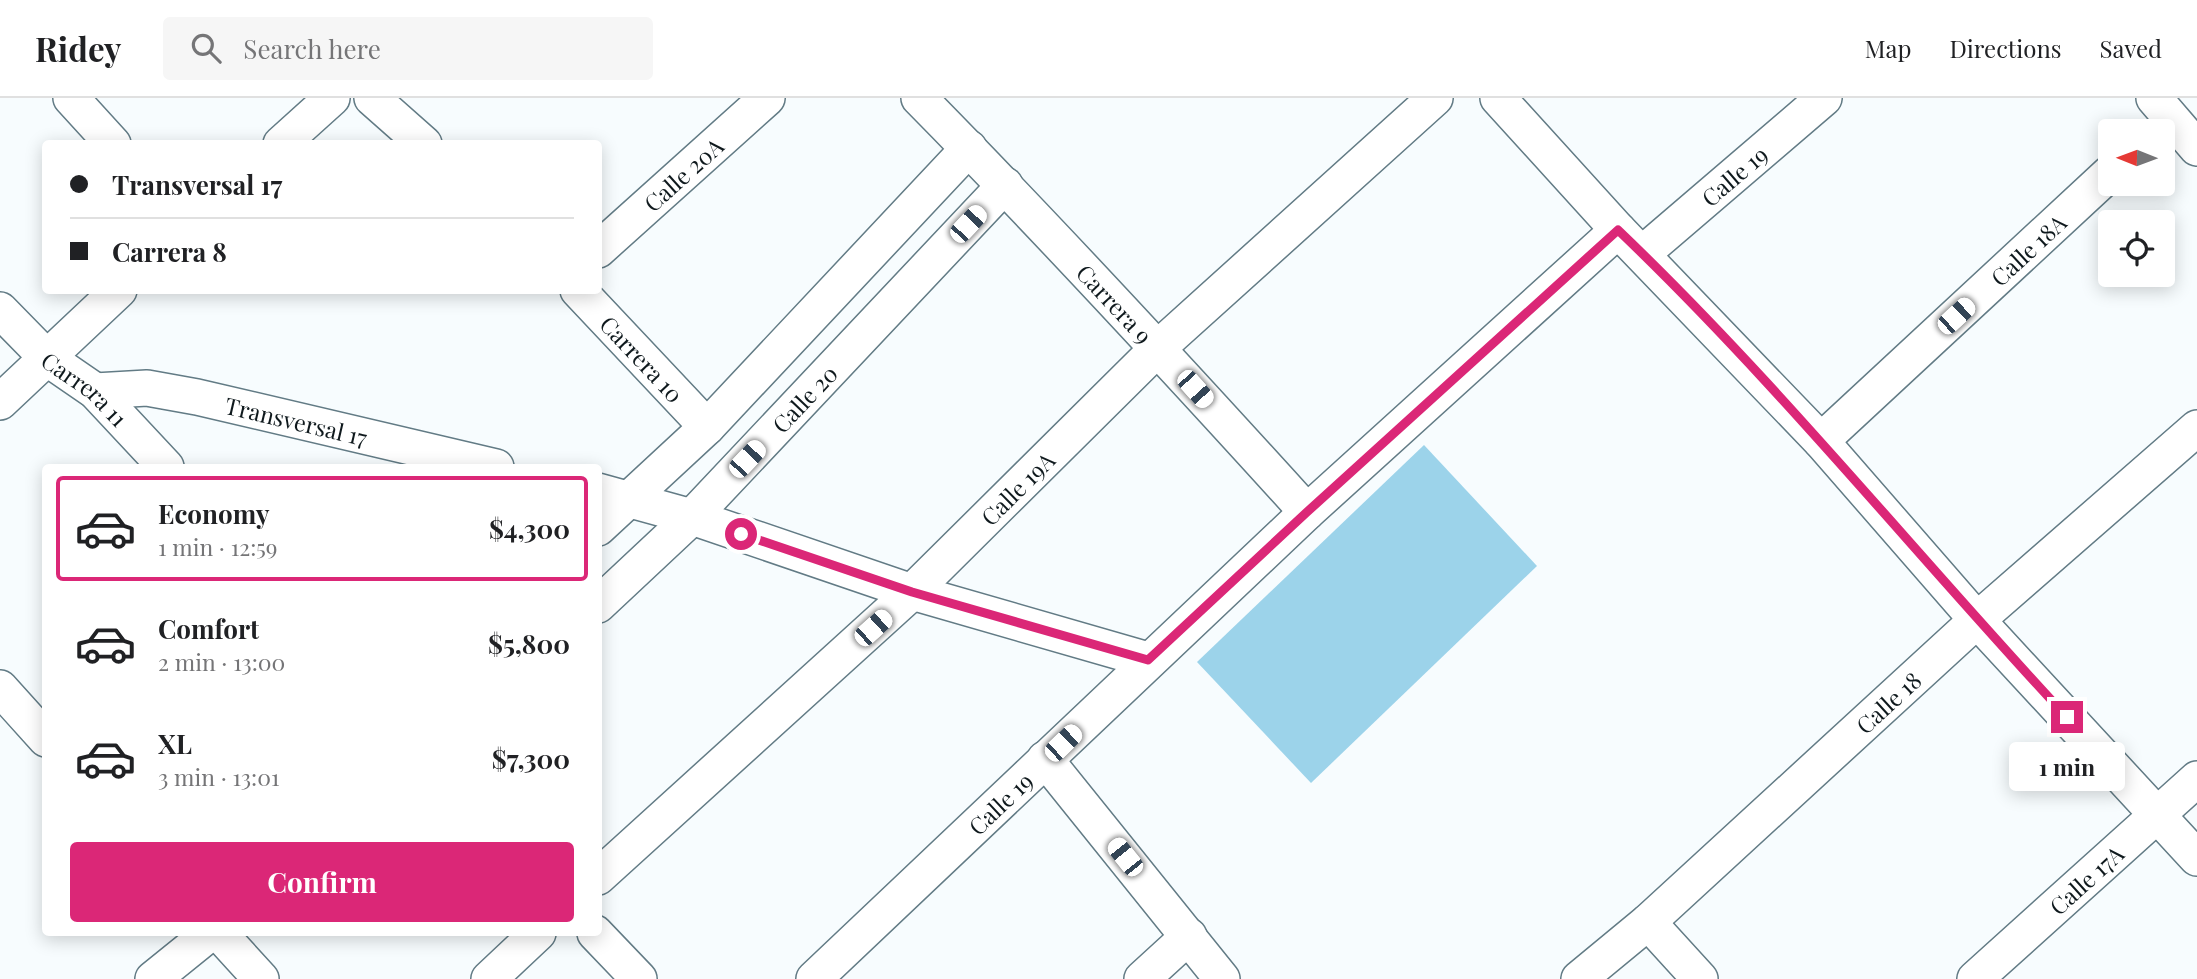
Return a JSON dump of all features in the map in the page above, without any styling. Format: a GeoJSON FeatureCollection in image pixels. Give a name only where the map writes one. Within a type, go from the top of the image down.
{"type":"FeatureCollection","features":[{"type":"Feature","properties":{"kind":"street"},"geometry":{"type":"LineString","coordinates":[[72,98],[109,140]]}},
{"type":"Feature","properties":{"kind":"street"},"geometry":{"type":"LineString","coordinates":[[285,140],[332,98]]}},
{"type":"Feature","properties":{"kind":"street"},"geometry":{"type":"LineString","coordinates":[[372,98],[419,140]]}},
{"type":"Feature","properties":{"kind":"street","name":"Calle 20A"},"geometry":{"type":"LineString","coordinates":[[602,246],[767,98]]}},
{"type":"Feature","properties":{"kind":"street","name":"Carrera 9"},"geometry":{"type":"LineString","coordinates":[[919,98],[1158,348],[1307,512]]}},
{"type":"Feature","properties":{"kind":"street","name":"Calle 19A"},"geometry":{"type":"LineString","coordinates":[[602,873],[912,592],[1158,348],[1435,98]]}},
{"type":"Feature","properties":{"kind":"street"},"geometry":{"type":"LineString","coordinates":[[1498,98],[1630,242],[1821,441],[1977,620],[2197,858]]}},
{"type":"Feature","properties":{"kind":"street","name":"Calle 19"},"geometry":{"type":"LineString","coordinates":[[814,979],[1307,512],[1630,242],[1824,98]]}},
{"type":"Feature","properties":{"kind":"street"},"geometry":{"type":"LineString","coordinates":[[2169,111],[2197,148]]}},
{"type":"Feature","properties":{"kind":"street"},"geometry":{"type":"LineString","coordinates":[[602,520],[615,495],[707,427],[969,148]]}},
{"type":"Feature","properties":{"kind":"street","name":"Calle 18A"},"geometry":{"type":"LineString","coordinates":[[1821,441],[2098,184]]}},
{"type":"Feature","properties":{"kind":"street","name":"Calle 20"},"geometry":{"type":"LineString","coordinates":[[602,601],[692,517],[1005,185]]}},
{"type":"Feature","properties":{"kind":"street"},"geometry":{"type":"LineString","coordinates":[[0,402],[115,294]]}},
{"type":"Feature","properties":{"kind":"street","name":"Carrera 10"},"geometry":{"type":"LineString","coordinates":[[582,294],[707,427]]}},
{"type":"Feature","properties":{"kind":"street","name":"Carrera 11"},"geometry":{"type":"LineString","coordinates":[[0,310],[47,358],[95,391],[163,464]]}},
{"type":"Feature","properties":{"kind":"street","name":"Transversal 17"},"geometry":{"type":"LineString","coordinates":[[95,391],[147,388],[197,397],[483,464]]}},
{"type":"Feature","properties":{"kind":"street","name":"Calle 18"},"geometry":{"type":"LineString","coordinates":[[1579,979],[1648,922],[1977,620],[2197,428]]}},
{"type":"Feature","properties":{"kind":"street"},"geometry":{"type":"LineString","coordinates":[[615,495],[692,517],[912,592],[1148,660]]}},
{"type":"Feature","properties":{"kind":"street"},"geometry":{"type":"LineString","coordinates":[[0,688],[42,735]]}},
{"type":"Feature","properties":{"kind":"street"},"geometry":{"type":"LineString","coordinates":[[1045,759],[1222,979]]}},
{"type":"Feature","properties":{"kind":"street","name":"Calle 17A"},"geometry":{"type":"LineString","coordinates":[[1975,979],[2197,779]]}},
{"type":"Feature","properties":{"kind":"street"},"geometry":{"type":"LineString","coordinates":[[1648,922],[1700,979]]}},
{"type":"Feature","properties":{"kind":"street"},"geometry":{"type":"LineString","coordinates":[[153,979],[206,936]]}},
{"type":"Feature","properties":{"kind":"street"},"geometry":{"type":"LineString","coordinates":[[222,936],[261,979]]}},
{"type":"Feature","properties":{"kind":"street"},"geometry":{"type":"LineString","coordinates":[[489,979],[535,936]]}},
{"type":"Feature","properties":{"kind":"street"},"geometry":{"type":"LineString","coordinates":[[598,936],[639,979]]}},
{"type":"Feature","properties":{"kind":"street"},"geometry":{"type":"LineString","coordinates":[[1142,979],[1189,936]]}},
{"type":"Feature","properties":{"kind":"shaded area"},"geometry":{"type":"Polygon","coordinates":[[[1424,445],[1537,566],[1311,783],[1197,662],[1424,445]]]}},
{"type":"Feature","properties":{"kind":"route"},"geometry":{"type":"LineString","coordinates":[[741,534],[912,592],[1148,660],[1618,230],[1821,441],[1977,620],[2067,717]]}}]}
